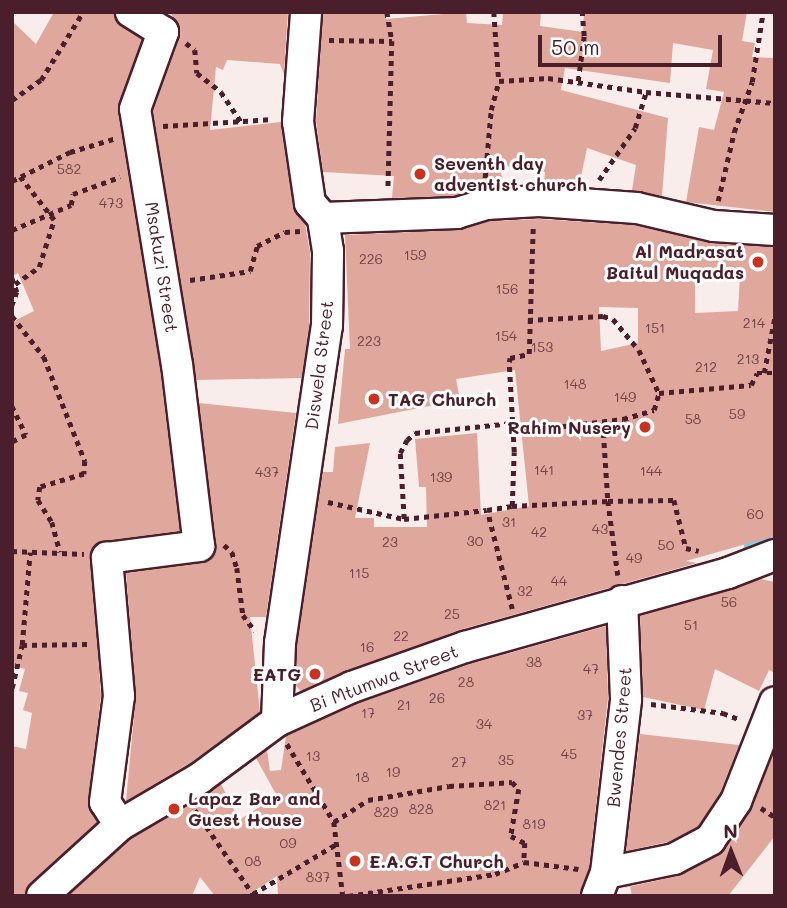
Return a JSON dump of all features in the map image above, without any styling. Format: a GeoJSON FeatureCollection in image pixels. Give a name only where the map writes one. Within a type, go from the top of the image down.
{"type":"FeatureCollection","features":[{"type":"Feature","properties":{"kind":"street"},"geometry":{"type":"LineString","coordinates":[[131,12],[163,32]]}},
{"type":"Feature","properties":{"kind":"street","name":"Diswela Street"},"geometry":{"type":"LineString","coordinates":[[275,723],[280,643],[327,326],[328,251],[323,218],[310,203],[298,122],[305,25]]}},
{"type":"Feature","properties":{"kind":"street","name":"Msakuzi Street"},"geometry":{"type":"LineString","coordinates":[[163,32],[135,109],[148,170],[199,546]]}},
{"type":"Feature","properties":{"kind":"street"},"geometry":{"type":"LineString","coordinates":[[323,218],[457,213],[486,204],[586,202],[637,208],[714,226],[775,230]]}},
{"type":"Feature","properties":{"kind":"street"},"geometry":{"type":"LineString","coordinates":[[120,825],[105,802],[119,696],[117,642],[107,577],[109,555],[199,546]]}},
{"type":"Feature","properties":{"kind":"street","name":"Bi Mtumwa Street"},"geometry":{"type":"LineString","coordinates":[[42,896],[120,825],[275,723],[395,671],[622,601],[773,559]]}},
{"type":"Feature","properties":{"kind":"street","name":"Bwendes Street"},"geometry":{"type":"LineString","coordinates":[[602,879],[626,699],[622,601]]}},
{"type":"Feature","properties":{"kind":"street"},"geometry":{"type":"LineString","coordinates":[[602,879],[674,859],[710,840],[736,801],[769,714]]}},
{"type":"Feature","properties":{"kind":"path"},"geometry":{"type":"LineString","coordinates":[[12,100],[41,80],[83,12]]}},
{"type":"Feature","properties":{"kind":"path"},"geometry":{"type":"LineString","coordinates":[[380,217],[390,181],[392,41],[387,12]]}},
{"type":"Feature","properties":{"kind":"path"},"geometry":{"type":"LineString","coordinates":[[486,204],[491,110],[499,81],[494,12]]}},
{"type":"Feature","properties":{"kind":"path"},"geometry":{"type":"LineString","coordinates":[[578,81],[584,36],[582,12]]}},
{"type":"Feature","properties":{"kind":"path"},"geometry":{"type":"LineString","coordinates":[[714,226],[729,150],[747,97],[763,12]]}},
{"type":"Feature","properties":{"kind":"path"},"geometry":{"type":"LineString","coordinates":[[305,25],[392,41]]}},
{"type":"Feature","properties":{"kind":"path"},"geometry":{"type":"LineString","coordinates":[[163,32],[194,47],[197,73],[221,92],[241,122]]}},
{"type":"Feature","properties":{"kind":"path"},"geometry":{"type":"LineString","coordinates":[[499,81],[578,81],[646,92],[747,97],[775,103]]}},
{"type":"Feature","properties":{"kind":"path"},"geometry":{"type":"LineString","coordinates":[[586,202],[613,154],[635,128],[646,92]]}},
{"type":"Feature","properties":{"kind":"path"},"geometry":{"type":"LineString","coordinates":[[12,230],[71,205],[73,194],[148,170]]}},
{"type":"Feature","properties":{"kind":"path"},"geometry":{"type":"LineString","coordinates":[[15,284],[44,258],[54,229],[52,214],[20,177]]}},
{"type":"Feature","properties":{"kind":"path"},"geometry":{"type":"LineString","coordinates":[[512,506],[513,432],[509,362],[510,358],[529,354],[532,232],[539,201]]}},
{"type":"Feature","properties":{"kind":"path"},"geometry":{"type":"LineString","coordinates":[[164,282],[250,271],[257,246],[285,232],[306,230],[323,218]]}},
{"type":"Feature","properties":{"kind":"path"},"geometry":{"type":"LineString","coordinates":[[12,278],[15,284],[12,306]]}},
{"type":"Feature","properties":{"kind":"path"},"geometry":{"type":"LineString","coordinates":[[12,316],[22,323],[48,366],[85,461],[85,474],[40,487],[38,500],[52,522],[60,552]]}},
{"type":"Feature","properties":{"kind":"path"},"geometry":{"type":"LineString","coordinates":[[513,432],[603,424],[652,412],[659,393],[639,350],[613,319],[603,316],[528,320]]}},
{"type":"Feature","properties":{"kind":"path"},"geometry":{"type":"LineString","coordinates":[[764,373],[775,316]]}},
{"type":"Feature","properties":{"kind":"path"},"geometry":{"type":"LineString","coordinates":[[659,393],[751,386],[756,374],[775,373]]}},
{"type":"Feature","properties":{"kind":"path"},"geometry":{"type":"LineString","coordinates":[[12,406],[26,435],[12,442]]}},
{"type":"Feature","properties":{"kind":"path"},"geometry":{"type":"LineString","coordinates":[[404,519],[400,453],[407,439],[415,433],[511,423]]}},
{"type":"Feature","properties":{"kind":"path"},"geometry":{"type":"LineString","coordinates":[[603,424],[608,501],[622,601]]}},
{"type":"Feature","properties":{"kind":"path"},"geometry":{"type":"LineString","coordinates":[[300,495],[404,519],[512,506],[674,500],[688,550],[715,550],[728,573]]}},
{"type":"Feature","properties":{"kind":"path"},"geometry":{"type":"LineString","coordinates":[[487,510],[520,633]]}},
{"type":"Feature","properties":{"kind":"path"},"geometry":{"type":"LineString","coordinates":[[199,546],[229,547],[237,568],[243,615],[258,635],[280,643]]}},
{"type":"Feature","properties":{"kind":"path"},"geometry":{"type":"LineString","coordinates":[[12,551],[109,555]]}},
{"type":"Feature","properties":{"kind":"path"},"geometry":{"type":"LineString","coordinates":[[12,688],[22,645],[30,552]]}},
{"type":"Feature","properties":{"kind":"path"},"geometry":{"type":"LineString","coordinates":[[22,645],[117,642]]}},
{"type":"Feature","properties":{"kind":"path"},"geometry":{"type":"LineString","coordinates":[[626,699],[685,711],[769,714]]}},
{"type":"Feature","properties":{"kind":"path"},"geometry":{"type":"LineString","coordinates":[[275,723],[334,822],[343,896]]}},
{"type":"Feature","properties":{"kind":"path"},"geometry":{"type":"LineString","coordinates":[[334,822],[368,800],[449,786],[512,782],[519,789],[511,836],[525,843],[524,862]]}},
{"type":"Feature","properties":{"kind":"path"},"geometry":{"type":"LineString","coordinates":[[181,787],[253,894],[335,845]]}},
{"type":"Feature","properties":{"kind":"path"},"geometry":{"type":"LineString","coordinates":[[348,896],[495,874],[524,862],[602,879]]}},
{"type":"Feature","properties":{"kind":"building"},"geometry":{"type":"Polygon","coordinates":[[[54,12],[114,12],[121,26],[142,39],[118,112],[160,367],[180,531],[105,541],[91,550],[101,696],[88,800],[97,822],[30,883],[25,896],[12,896],[12,746],[26,749],[32,713],[23,710],[28,693],[19,691],[25,669],[12,666],[12,322],[34,311],[18,273],[12,276],[12,21],[36,44],[54,12]]]}},
{"type":"Feature","properties":{"kind":"building"},"geometry":{"type":"Polygon","coordinates":[[[171,12],[288,12],[284,74],[280,64],[227,60],[223,70],[216,67],[210,130],[281,122],[293,206],[305,224],[310,252],[309,329],[302,378],[196,380],[153,111],[180,37],[171,12]]]}},
{"type":"Feature","properties":{"kind":"building"},"geometry":{"type":"Polygon","coordinates":[[[323,12],[385,12],[386,19],[466,12],[467,23],[502,25],[503,12],[541,12],[540,26],[583,32],[584,12],[747,12],[742,41],[755,43],[752,57],[775,58],[775,212],[686,202],[699,127],[714,130],[724,92],[706,89],[713,50],[673,43],[670,83],[565,68],[561,90],[668,118],[662,196],[632,190],[636,165],[587,148],[579,186],[544,184],[545,172],[499,165],[504,185],[454,196],[392,198],[394,176],[323,172],[316,121],[323,12]]]}},
{"type":"Feature","properties":{"kind":"building"},"geometry":{"type":"Polygon","coordinates":[[[539,219],[634,225],[710,243],[775,247],[775,536],[686,561],[697,563],[459,630],[301,691],[296,686],[297,645],[323,472],[333,472],[335,447],[370,443],[355,518],[374,518],[374,527],[427,527],[426,487],[419,487],[415,439],[477,433],[481,515],[529,506],[515,370],[456,379],[460,400],[338,424],[345,349],[350,349],[345,235],[458,230],[489,221],[539,219]],[[695,274],[695,313],[738,311],[740,275],[695,274]],[[599,307],[601,351],[638,343],[638,308],[599,307]]]}},
{"type":"Feature","properties":{"kind":"building"},"geometry":{"type":"Polygon","coordinates":[[[199,403],[296,413],[266,617],[250,617],[260,712],[190,763],[126,801],[136,695],[126,573],[201,563],[215,552],[199,403]]]}},
{"type":"Feature","properties":{"kind":"building"},"geometry":{"type":"Polygon","coordinates":[[[761,579],[775,582],[775,673],[769,670],[759,691],[715,669],[704,710],[643,697],[640,616],[761,579]]]}},
{"type":"Feature","properties":{"kind":"building"},"geometry":{"type":"Polygon","coordinates":[[[606,626],[608,698],[589,869],[580,896],[278,896],[277,876],[247,896],[215,896],[200,877],[192,896],[68,896],[130,839],[221,784],[239,820],[277,796],[256,758],[267,750],[270,771],[281,770],[286,736],[359,703],[470,664],[606,626]]]}},
{"type":"Feature","properties":{"kind":"building"},"geometry":{"type":"Polygon","coordinates":[[[640,734],[739,745],[720,793],[698,827],[668,842],[626,851],[640,734]]]}},
{"type":"Feature","properties":{"kind":"building"},"geometry":{"type":"Polygon","coordinates":[[[775,750],[775,836],[728,896],[632,896],[630,887],[678,876],[719,855],[751,810],[775,750]]]}},
{"type":"Feature","properties":{"kind":"waterway"},"geometry":{"type":"LineString","coordinates":[[744,557],[747,546],[775,538]]}},
{"type":"Feature","properties":{"kind":"place","name":"Seventh day adventist church"},"geometry":{"type":"Point","coordinates":[420,174]}},
{"type":"Feature","properties":{"kind":"place","name":"Al Madrasat Baitul Muqadas"},"geometry":{"type":"Point","coordinates":[758,262]}},
{"type":"Feature","properties":{"kind":"place","name":"TAG Church"},"geometry":{"type":"Point","coordinates":[374,399]}},
{"type":"Feature","properties":{"kind":"place","name":"Rahim Nusery"},"geometry":{"type":"Point","coordinates":[645,427]}},
{"type":"Feature","properties":{"kind":"place","name":"EATG"},"geometry":{"type":"Point","coordinates":[315,674]}},
{"type":"Feature","properties":{"kind":"place","name":"Lapaz Bar and Guest House"},"geometry":{"type":"Point","coordinates":[174,809]}},
{"type":"Feature","properties":{"kind":"place","name":"E.A.G.T Church"},"geometry":{"type":"Point","coordinates":[355,861]}}]}
